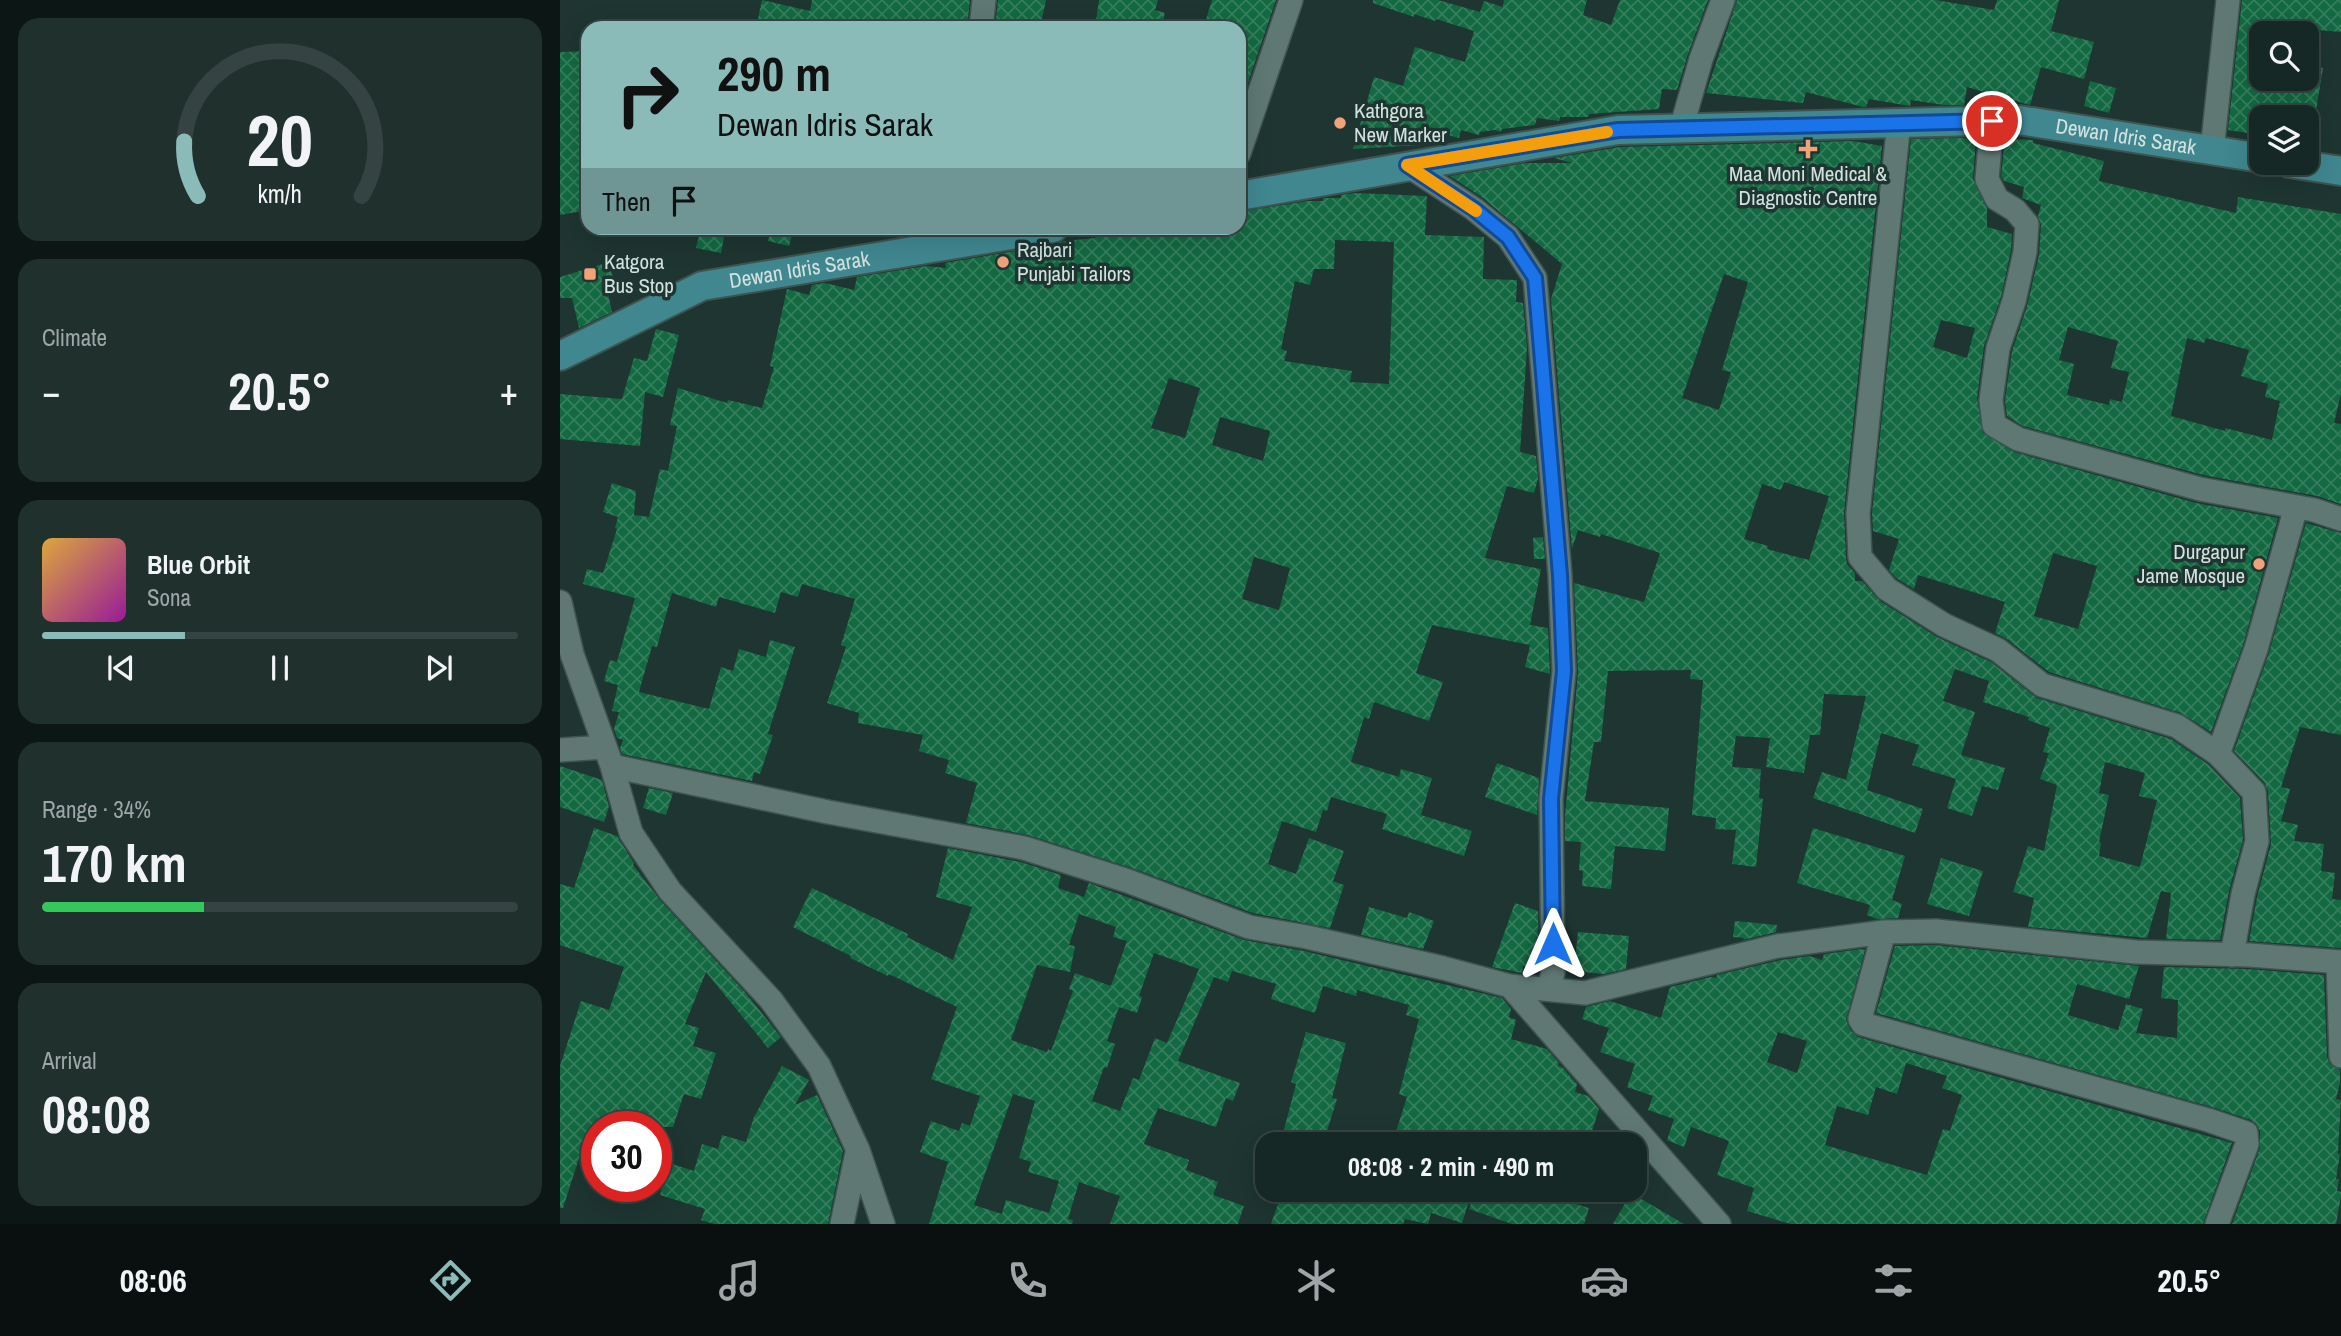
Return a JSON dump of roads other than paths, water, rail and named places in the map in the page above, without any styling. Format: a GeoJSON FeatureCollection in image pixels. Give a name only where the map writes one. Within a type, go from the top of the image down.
{"type":"FeatureCollection","features":[{"type":"Feature","properties":{"kind":"main road","name":"Dewan Idris Sarak"},"geometry":{"type":"LineString","coordinates":[[1246,195],[1618,130],[2019,120],[2249,156]]}},
{"type":"Feature","properties":{"kind":"main road"},"geometry":{"type":"LineString","coordinates":[[2319,168],[2341,171]]}},
{"type":"Feature","properties":{"kind":"main road","name":"Dewan Idris Sarak"},"geometry":{"type":"LineString","coordinates":[[560,356],[702,286],[954,236]]}},
{"type":"Feature","properties":{"kind":"street"},"geometry":{"type":"LineString","coordinates":[[982,21],[984,0]]}},
{"type":"Feature","properties":{"kind":"street"},"geometry":{"type":"LineString","coordinates":[[1246,132],[1291,0]]}},
{"type":"Feature","properties":{"kind":"street"},"geometry":{"type":"LineString","coordinates":[[1681,129],[1701,59],[1723,0]]}},
{"type":"Feature","properties":{"kind":"street"},"geometry":{"type":"LineString","coordinates":[[2212,150],[2228,0]]}},
{"type":"Feature","properties":{"kind":"street"},"geometry":{"type":"LineString","coordinates":[[1992,121],[1987,179],[1997,199],[2015,210],[2027,224],[2025,252],[2014,300],[1998,348],[1991,400],[1994,425],[2018,439],[2200,489],[2314,510],[2341,519]]}},
{"type":"Feature","properties":{"kind":"street"},"geometry":{"type":"LineString","coordinates":[[1899,122],[1858,513],[1860,557],[1887,589],[1944,625],[1998,650],[2042,685],[2177,726],[2218,754],[2254,792],[2257,841],[2243,894],[2232,955]]}},
{"type":"Feature","properties":{"kind":"street"},"geometry":{"type":"LineString","coordinates":[[1407,165],[1474,209],[1508,237],[1535,278],[1560,575],[1564,671],[1551,799],[1553,972],[1549,989]]}},
{"type":"Feature","properties":{"kind":"street"},"geometry":{"type":"LineString","coordinates":[[2218,754],[2256,649],[2296,507]]}},
{"type":"Feature","properties":{"kind":"street"},"geometry":{"type":"LineString","coordinates":[[560,602],[572,654],[608,756],[631,833],[670,891],[771,1000],[820,1066],[858,1150],[883,1224]]}},
{"type":"Feature","properties":{"kind":"street"},"geometry":{"type":"LineString","coordinates":[[560,750],[608,756],[828,812],[1024,848],[1128,881],[1249,927],[1307,937],[1510,986],[1585,993],[1778,946],[1884,932],[1936,931],[2136,952],[2340,962],[2341,1056]]}},
{"type":"Feature","properties":{"kind":"street"},"geometry":{"type":"LineString","coordinates":[[1884,932],[1860,1019],[1863,1024],[2208,1119],[2246,1133],[2247,1144],[2217,1224]]}},
{"type":"Feature","properties":{"kind":"street"},"geometry":{"type":"LineString","coordinates":[[1510,986],[1719,1224]]}},
{"type":"Feature","properties":{"kind":"street"},"geometry":{"type":"LineString","coordinates":[[842,1224],[858,1150]]}},
{"type":"Feature","properties":{"kind":"place","name":"Kathgora New Marker"},"geometry":{"type":"Point","coordinates":[1340,123]}},
{"type":"Feature","properties":{"kind":"place","name":"Maa Moni Medical & Diagnostic Centre"},"geometry":{"type":"Point","coordinates":[1808,149]}},
{"type":"Feature","properties":{"kind":"place","name":"Rajbari Punjabi Tailors"},"geometry":{"type":"Point","coordinates":[1003,262]}},
{"type":"Feature","properties":{"kind":"place","name":"Katgora Bus Stop"},"geometry":{"type":"Point","coordinates":[590,274]}},
{"type":"Feature","properties":{"kind":"place","name":"Durgapur Jame Mosque"},"geometry":{"type":"Point","coordinates":[2259,564]}}]}
